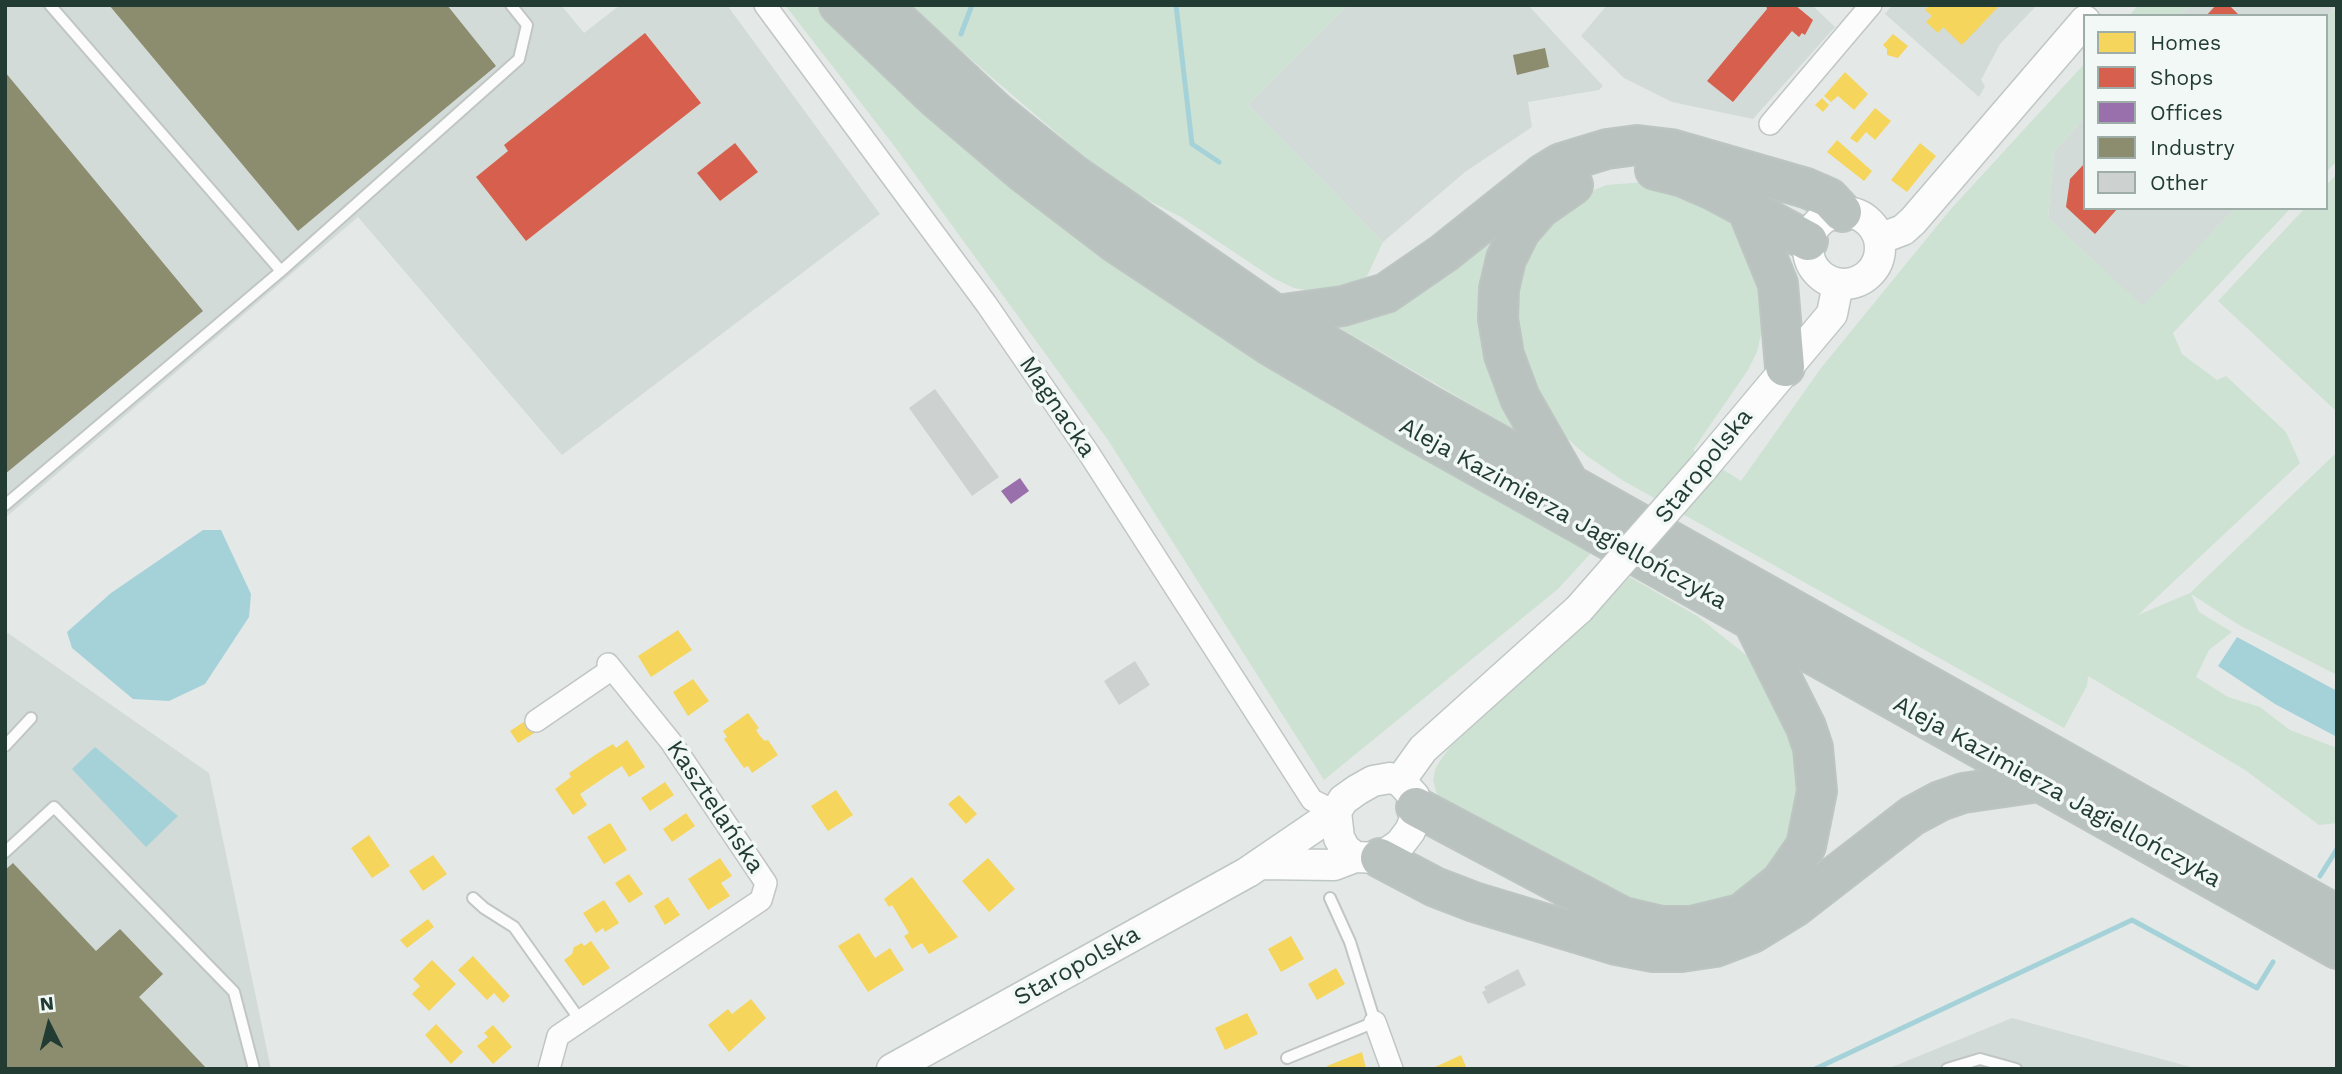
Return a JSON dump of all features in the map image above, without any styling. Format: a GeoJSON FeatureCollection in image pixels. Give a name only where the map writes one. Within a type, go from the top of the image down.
{"type":"FeatureCollection","features":[{"type":"Feature","properties":{"kind":"highway","name":"Aleja Kazimierza Jagiellończyka"},"geometry":{"type":"LineString","coordinates":[[839,5],[936,98],[1023,172],[1116,243],[1422,418],[1753,621],[2337,949]]}},
{"type":"Feature","properties":{"kind":"highway","name":"Aleja Kazimierza Jagiellończyka"},"geometry":{"type":"LineString","coordinates":[[881,5],[996,112],[1074,175],[1276,315],[1322,360]]}},
{"type":"Feature","properties":{"kind":"highway"},"geometry":{"type":"LineString","coordinates":[[1276,315],[1343,306],[1386,293],[1444,253],[1543,174],[1561,163],[1607,149],[1637,145],[1693,155],[1806,188],[1829,198],[1842,212]]}},
{"type":"Feature","properties":{"kind":"highway"},"geometry":{"type":"LineString","coordinates":[[1568,482],[1520,398],[1504,355],[1498,319],[1499,289],[1506,259],[1520,231],[1540,208],[1562,191],[1587,178],[1616,170],[1662,170],[1683,177],[1747,208],[1808,241]]}},
{"type":"Feature","properties":{"kind":"highway"},"geometry":{"type":"LineString","coordinates":[[1747,208],[1778,284],[1785,367]]}},
{"type":"Feature","properties":{"kind":"highway","name":"Aleja Kazimierza Jagiellończyka"},"geometry":{"type":"LineString","coordinates":[[1422,418],[1568,482],[2337,915]]}},
{"type":"Feature","properties":{"kind":"highway"},"geometry":{"type":"LineString","coordinates":[[1408,794],[1623,917],[1661,926],[1692,926],[1741,914],[1781,882],[1805,846],[1817,791],[1813,748],[1806,727],[1753,621]]}},
{"type":"Feature","properties":{"kind":"highway"},"geometry":{"type":"LineString","coordinates":[[1368,858],[1474,902],[1616,945],[1651,952],[1681,952],[1715,947],[1752,933],[1796,906],[1912,816],[1940,801],[1963,793],[2039,782]]}},
{"type":"Feature","properties":{"kind":"main road"},"geometry":{"type":"LineString","coordinates":[[1879,239],[1903,230],[1913,221],[2083,23]]}},
{"type":"Feature","properties":{"kind":"main road"},"geometry":{"type":"LineString","coordinates":[[1842,212],[1866,219],[1879,239],[1877,263],[1871,273],[1861,280],[1838,284],[1827,281],[1811,264],[1808,241],[1820,220],[1842,212]]}},
{"type":"Feature","properties":{"kind":"main road","name":"Staropolska"},"geometry":{"type":"LineString","coordinates":[[1408,794],[1423,749],[1579,609],[1702,469],[1832,314],[1838,284]]}},
{"type":"Feature","properties":{"kind":"main road"},"geometry":{"type":"LineString","coordinates":[[1390,778],[1408,794],[1410,831],[1400,844],[1368,858],[1345,849],[1339,838],[1336,813],[1343,800],[1373,781],[1390,778]]}},
{"type":"Feature","properties":{"kind":"main road","name":"Staropolska"},"geometry":{"type":"LineString","coordinates":[[892,1069],[1261,864],[1336,813]]}},
{"type":"Feature","properties":{"kind":"main road","name":"Staropolska"},"geometry":{"type":"LineString","coordinates":[[1261,864],[1334,865],[1368,858]]}},
{"type":"Feature","properties":{"kind":"street","name":"Magnacka"},"geometry":{"type":"LineString","coordinates":[[765,5],[987,305],[1088,452],[1312,800],[1336,813]]}},
{"type":"Feature","properties":{"kind":"street"},"geometry":{"type":"LineString","coordinates":[[1770,124],[1871,5]]}},
{"type":"Feature","properties":{"kind":"street","name":"Kasztelańska"},"geometry":{"type":"LineString","coordinates":[[536,721],[610,667],[671,742],[766,883],[761,900],[558,1036],[549,1069]]}},
{"type":"Feature","properties":{"kind":"street"},"geometry":{"type":"LineString","coordinates":[[1375,1022],[1392,1069]]}},
{"type":"Feature","properties":{"kind":"lane"},"geometry":{"type":"LineString","coordinates":[[50,5],[281,271]]}},
{"type":"Feature","properties":{"kind":"lane"},"geometry":{"type":"LineString","coordinates":[[5,505],[281,271],[519,59],[527,25],[511,5]]}},
{"type":"Feature","properties":{"kind":"lane"},"geometry":{"type":"LineString","coordinates":[[1322,360],[1365,385],[1322,360]]}},
{"type":"Feature","properties":{"kind":"lane"},"geometry":{"type":"LineString","coordinates":[[1422,418],[1379,393],[1422,418]]}},
{"type":"Feature","properties":{"kind":"lane"},"geometry":{"type":"LineString","coordinates":[[5,746],[31,718]]}},
{"type":"Feature","properties":{"kind":"lane"},"geometry":{"type":"LineString","coordinates":[[5,852],[54,807],[234,992],[254,1069]]}},
{"type":"Feature","properties":{"kind":"lane"},"geometry":{"type":"LineString","coordinates":[[473,898],[514,927],[580,1020]]}},
{"type":"Feature","properties":{"kind":"lane"},"geometry":{"type":"LineString","coordinates":[[1287,1058],[1375,1022],[1350,942],[1330,898]]}},
{"type":"Feature","properties":{"kind":"lane"},"geometry":{"type":"LineString","coordinates":[[1947,1069],[1980,1059],[2015,1069]]}},
{"type":"Feature","properties":{"kind":"shaded area"},"geometry":{"type":"Polygon","coordinates":[[[5,5],[561,5],[584,33],[620,5],[727,5],[880,214],[562,455],[358,217],[5,518],[5,5]]]}},
{"type":"Feature","properties":{"kind":"shaded area"},"geometry":{"type":"Polygon","coordinates":[[[1348,5],[1528,5],[1603,86],[1599,90],[1528,102],[1532,127],[1465,172],[1383,242],[1248,105],[1348,5]]]}},
{"type":"Feature","properties":{"kind":"shaded area"},"geometry":{"type":"Polygon","coordinates":[[[1607,5],[1812,5],[1835,27],[1753,119],[1672,102],[1624,78],[1581,36],[1607,5]]]}},
{"type":"Feature","properties":{"kind":"shaded area"},"geometry":{"type":"Polygon","coordinates":[[[1892,5],[2037,5],[2000,44],[1981,80],[1985,86],[1979,97],[1885,14],[1892,5]]]}},
{"type":"Feature","properties":{"kind":"shaded area"},"geometry":{"type":"Polygon","coordinates":[[[2194,5],[2337,5],[2328,16],[2178,14],[2194,5]]]}},
{"type":"Feature","properties":{"kind":"shaded area"},"geometry":{"type":"Polygon","coordinates":[[[2083,119],[2083,210],[2233,210],[2143,307],[2048,218],[2054,152],[2083,119]]]}},
{"type":"Feature","properties":{"kind":"shaded area"},"geometry":{"type":"Polygon","coordinates":[[[5,631],[209,773],[271,1069],[5,1069],[5,631]]]}},
{"type":"Feature","properties":{"kind":"shaded area"},"geometry":{"type":"Polygon","coordinates":[[[2012,1018],[2198,1069],[1887,1069],[2012,1018]]]}},
{"type":"Feature","properties":{"kind":"green space"},"geometry":{"type":"Polygon","coordinates":[[[785,5],[814,5],[1105,258],[1341,412],[1593,551],[1558,589],[1324,780],[1108,440],[895,147],[785,5]]]}},
{"type":"Feature","properties":{"kind":"green space"},"geometry":{"type":"Polygon","coordinates":[[[908,5],[1348,5],[1248,105],[1383,242],[1362,287],[1317,292],[1294,288],[1273,278],[1181,217],[1128,190],[1089,161],[908,5]]]}},
{"type":"Feature","properties":{"kind":"green space"},"geometry":{"type":"Polygon","coordinates":[[[2138,5],[2194,5],[2178,14],[2131,14],[2138,5]]]}},
{"type":"Feature","properties":{"kind":"green space"},"geometry":{"type":"Polygon","coordinates":[[[2337,6],[2337,161],[2328,170],[2328,16],[2337,6]]]}},
{"type":"Feature","properties":{"kind":"green space"},"geometry":{"type":"Polygon","coordinates":[[[2083,65],[2083,119],[2054,152],[2048,218],[2143,306],[2233,210],[2289,210],[2173,333],[2182,354],[2217,380],[2226,376],[2286,432],[2300,463],[2138,615],[2190,593],[2337,452],[2337,675],[2239,625],[2191,594],[2199,612],[2232,632],[2209,650],[2196,677],[2228,697],[2260,707],[2290,730],[2337,748],[2337,823],[2319,825],[2245,770],[2088,676],[2087,686],[2064,728],[1622,480],[1587,456],[1559,431],[1540,404],[1517,347],[1513,286],[1540,227],[1578,197],[1606,185],[1658,181],[1739,224],[1753,249],[1763,305],[1762,330],[1757,352],[1748,370],[1693,450],[1741,481],[1821,368],[1950,210],[2083,65]]]}},
{"type":"Feature","properties":{"kind":"green space"},"geometry":{"type":"Polygon","coordinates":[[[2337,174],[2337,412],[2218,301],[2303,210],[2328,210],[2328,183],[2337,174]]]}},
{"type":"Feature","properties":{"kind":"green space"},"geometry":{"type":"Polygon","coordinates":[[[1531,198],[1494,254],[1532,440],[1316,314],[1531,198]]]}},
{"type":"Feature","properties":{"kind":"green space"},"geometry":{"type":"Polygon","coordinates":[[[1630,577],[1697,616],[1750,658],[1788,708],[1806,809],[1760,889],[1662,916],[1438,798],[1433,780],[1436,767],[1449,748],[1580,628],[1630,577]]]}},
{"type":"Feature","properties":{"kind":"water"},"geometry":{"type":"Polygon","coordinates":[[[203,530],[221,530],[251,594],[249,617],[205,684],[169,701],[133,699],[72,648],[67,632],[111,593],[203,530]]]}},
{"type":"Feature","properties":{"kind":"water"},"geometry":{"type":"Polygon","coordinates":[[[2237,637],[2337,691],[2337,737],[2275,704],[2218,666],[2237,637]]]}},
{"type":"Feature","properties":{"kind":"water"},"geometry":{"type":"Polygon","coordinates":[[[95,747],[178,816],[146,847],[72,769],[95,747]]]}},
{"type":"Feature","properties":{"kind":"building: Homes"},"geometry":{"type":"Polygon","coordinates":[[[1929,5],[2000,5],[1962,45],[1943,27],[1938,33],[1926,22],[1932,16],[1925,10],[1929,5]]]}},
{"type":"Feature","properties":{"kind":"building: Homes"},"geometry":{"type":"Polygon","coordinates":[[[1893,34],[1908,46],[1898,58],[1887,55],[1887,49],[1883,45],[1893,34]]]}},
{"type":"Feature","properties":{"kind":"building: Homes"},"geometry":{"type":"Polygon","coordinates":[[[1845,72],[1868,94],[1854,110],[1838,96],[1831,102],[1824,96],[1845,72]]]}},
{"type":"Feature","properties":{"kind":"building: Homes"},"geometry":{"type":"Polygon","coordinates":[[[1822,98],[1829,105],[1823,112],[1815,105],[1822,98]]]}},
{"type":"Feature","properties":{"kind":"building: Homes"},"geometry":{"type":"Polygon","coordinates":[[[1875,108],[1891,121],[1875,140],[1866,132],[1857,143],[1850,138],[1875,108]]]}},
{"type":"Feature","properties":{"kind":"building: Homes"},"geometry":{"type":"Polygon","coordinates":[[[1837,140],[1872,171],[1864,181],[1827,152],[1837,140]]]}},
{"type":"Feature","properties":{"kind":"building: Homes"},"geometry":{"type":"Polygon","coordinates":[[[1920,143],[1936,156],[1907,192],[1891,180],[1920,143]]]}},
{"type":"Feature","properties":{"kind":"building: Homes"},"geometry":{"type":"Polygon","coordinates":[[[678,630],[692,650],[651,677],[638,656],[678,630]]]}},
{"type":"Feature","properties":{"kind":"building: Homes"},"geometry":{"type":"Polygon","coordinates":[[[693,679],[709,701],[688,716],[673,692],[693,679]]]}},
{"type":"Feature","properties":{"kind":"building: Homes"},"geometry":{"type":"Polygon","coordinates":[[[748,713],[759,728],[756,730],[760,736],[765,741],[768,740],[778,755],[752,773],[748,766],[744,768],[734,754],[724,739],[727,737],[723,731],[748,713]]]}},
{"type":"Feature","properties":{"kind":"building: Homes"},"geometry":{"type":"Polygon","coordinates":[[[528,719],[536,732],[518,743],[510,731],[528,719]]]}},
{"type":"Feature","properties":{"kind":"building: Homes"},"geometry":{"type":"Polygon","coordinates":[[[627,740],[645,767],[629,777],[622,766],[611,773],[580,794],[587,805],[573,815],[555,789],[571,777],[569,773],[598,753],[613,744],[616,748],[627,740]]]}},
{"type":"Feature","properties":{"kind":"building: Homes"},"geometry":{"type":"Polygon","coordinates":[[[665,782],[674,795],[650,811],[641,798],[665,782]]]}},
{"type":"Feature","properties":{"kind":"building: Homes"},"geometry":{"type":"Polygon","coordinates":[[[836,790],[853,815],[828,831],[811,806],[836,790]]]}},
{"type":"Feature","properties":{"kind":"building: Homes"},"geometry":{"type":"Polygon","coordinates":[[[959,795],[977,814],[966,824],[948,804],[959,795]]]}},
{"type":"Feature","properties":{"kind":"building: Homes"},"geometry":{"type":"Polygon","coordinates":[[[686,813],[695,826],[672,842],[663,829],[686,813]]]}},
{"type":"Feature","properties":{"kind":"building: Homes"},"geometry":{"type":"Polygon","coordinates":[[[610,823],[627,850],[604,864],[587,837],[610,823]]]}},
{"type":"Feature","properties":{"kind":"building: Homes"},"geometry":{"type":"Polygon","coordinates":[[[369,835],[390,866],[372,878],[351,848],[369,835]]]}},
{"type":"Feature","properties":{"kind":"building: Homes"},"geometry":{"type":"Polygon","coordinates":[[[433,855],[447,874],[423,891],[409,871],[433,855]]]}},
{"type":"Feature","properties":{"kind":"building: Homes"},"geometry":{"type":"Polygon","coordinates":[[[720,858],[732,876],[721,883],[730,896],[708,910],[688,879],[720,858]]]}},
{"type":"Feature","properties":{"kind":"building: Homes"},"geometry":{"type":"Polygon","coordinates":[[[988,858],[1015,889],[989,912],[962,881],[988,858]]]}},
{"type":"Feature","properties":{"kind":"building: Homes"},"geometry":{"type":"Polygon","coordinates":[[[629,874],[643,894],[629,903],[615,883],[629,874]]]}},
{"type":"Feature","properties":{"kind":"building: Homes"},"geometry":{"type":"Polygon","coordinates":[[[912,877],[958,937],[929,954],[922,943],[912,949],[904,936],[909,933],[892,905],[889,907],[884,899],[912,877]]]}},
{"type":"Feature","properties":{"kind":"building: Homes"},"geometry":{"type":"Polygon","coordinates":[[[668,897],[680,915],[665,925],[654,906],[668,897]]]}},
{"type":"Feature","properties":{"kind":"building: Homes"},"geometry":{"type":"Polygon","coordinates":[[[604,900],[619,923],[605,932],[603,928],[596,933],[583,913],[604,900]]]}},
{"type":"Feature","properties":{"kind":"building: Homes"},"geometry":{"type":"Polygon","coordinates":[[[428,919],[434,927],[407,948],[400,940],[428,919]]]}},
{"type":"Feature","properties":{"kind":"building: Homes"},"geometry":{"type":"Polygon","coordinates":[[[859,933],[875,958],[890,948],[904,970],[868,992],[838,946],[859,933]]]}},
{"type":"Feature","properties":{"kind":"building: Homes"},"geometry":{"type":"Polygon","coordinates":[[[1291,936],[1304,959],[1281,972],[1268,949],[1291,936]]]}},
{"type":"Feature","properties":{"kind":"building: Homes"},"geometry":{"type":"Polygon","coordinates":[[[591,941],[610,968],[583,986],[564,960],[572,954],[574,947],[582,943],[584,946],[591,941]]]}},
{"type":"Feature","properties":{"kind":"building: Homes"},"geometry":{"type":"Polygon","coordinates":[[[473,956],[510,996],[503,1003],[494,993],[487,1000],[458,970],[473,956]]]}},
{"type":"Feature","properties":{"kind":"building: Homes"},"geometry":{"type":"Polygon","coordinates":[[[432,960],[456,984],[429,1011],[412,994],[420,986],[413,979],[432,960]]]}},
{"type":"Feature","properties":{"kind":"building: Homes"},"geometry":{"type":"Polygon","coordinates":[[[1336,968],[1345,984],[1317,1000],[1308,984],[1336,968]]]}},
{"type":"Feature","properties":{"kind":"building: Homes"},"geometry":{"type":"Polygon","coordinates":[[[751,999],[766,1018],[729,1052],[708,1025],[728,1009],[732,1014],[751,999]]]}},
{"type":"Feature","properties":{"kind":"building: Homes"},"geometry":{"type":"Polygon","coordinates":[[[1247,1013],[1258,1034],[1225,1050],[1215,1028],[1247,1013]]]}},
{"type":"Feature","properties":{"kind":"building: Homes"},"geometry":{"type":"Polygon","coordinates":[[[436,1024],[463,1052],[451,1064],[425,1035],[436,1024]]]}},
{"type":"Feature","properties":{"kind":"building: Homes"},"geometry":{"type":"Polygon","coordinates":[[[493,1025],[512,1047],[493,1064],[477,1046],[488,1037],[484,1033],[493,1025]]]}},
{"type":"Feature","properties":{"kind":"building: Homes"},"geometry":{"type":"Polygon","coordinates":[[[1362,1052],[1366,1069],[1328,1069],[1327,1066],[1362,1052]]]}},
{"type":"Feature","properties":{"kind":"building: Homes"},"geometry":{"type":"Polygon","coordinates":[[[1461,1055],[1467,1069],[1431,1069],[1461,1055]]]}},
{"type":"Feature","properties":{"kind":"building: Shops"},"geometry":{"type":"Polygon","coordinates":[[[1766,5],[1795,5],[1813,20],[1805,35],[1802,33],[1799,37],[1792,31],[1733,102],[1707,81],[1767,9],[1766,5]]]}},
{"type":"Feature","properties":{"kind":"building: Shops"},"geometry":{"type":"Polygon","coordinates":[[[2216,5],[2229,5],[2238,14],[2208,14],[2216,5]]]}},
{"type":"Feature","properties":{"kind":"building: Shops"},"geometry":{"type":"Polygon","coordinates":[[[645,33],[701,103],[526,241],[476,177],[508,151],[504,145],[645,33]]]}},
{"type":"Feature","properties":{"kind":"building: Shops"},"geometry":{"type":"Polygon","coordinates":[[[735,143],[758,172],[720,201],[697,173],[735,143]]]}},
{"type":"Feature","properties":{"kind":"building: Shops"},"geometry":{"type":"Polygon","coordinates":[[[2083,165],[2083,210],[2116,210],[2095,234],[2066,207],[2070,179],[2083,165]]]}},
{"type":"Feature","properties":{"kind":"building: Offices"},"geometry":{"type":"Polygon","coordinates":[[[1020,478],[1029,491],[1011,504],[1001,491],[1020,478]]]}},
{"type":"Feature","properties":{"kind":"building: Industry"},"geometry":{"type":"Polygon","coordinates":[[[109,5],[447,5],[496,66],[298,231],[109,5]]]}},
{"type":"Feature","properties":{"kind":"building: Industry"},"geometry":{"type":"Polygon","coordinates":[[[1545,48],[1549,67],[1517,75],[1513,55],[1545,48]]]}},
{"type":"Feature","properties":{"kind":"building: Industry"},"geometry":{"type":"Polygon","coordinates":[[[5,72],[203,311],[5,474],[5,72]]]}},
{"type":"Feature","properties":{"kind":"building: Industry"},"geometry":{"type":"Polygon","coordinates":[[[13,863],[96,951],[120,929],[163,974],[139,997],[207,1069],[5,1069],[5,870],[13,863]]]}},
{"type":"Feature","properties":{"kind":"building: Other"},"geometry":{"type":"Polygon","coordinates":[[[935,389],[999,477],[972,496],[909,408],[935,389]]]}},
{"type":"Feature","properties":{"kind":"building: Other"},"geometry":{"type":"Polygon","coordinates":[[[1135,661],[1150,685],[1119,705],[1104,681],[1135,661]]]}},
{"type":"Feature","properties":{"kind":"building: Other"},"geometry":{"type":"Polygon","coordinates":[[[1518,969],[1526,985],[1488,1004],[1482,992],[1486,990],[1484,987],[1518,969]]]}},
{"type":"Feature","properties":{"kind":"waterway"},"geometry":{"type":"LineString","coordinates":[[961,34],[972,5]]}},
{"type":"Feature","properties":{"kind":"waterway"},"geometry":{"type":"LineString","coordinates":[[1176,5],[1192,144],[1219,162]]}},
{"type":"Feature","properties":{"kind":"waterway"},"geometry":{"type":"LineString","coordinates":[[2320,876],[2337,849]]}},
{"type":"Feature","properties":{"kind":"waterway"},"geometry":{"type":"LineString","coordinates":[[1815,1069],[2132,920],[2257,988],[2273,962]]}}]}
